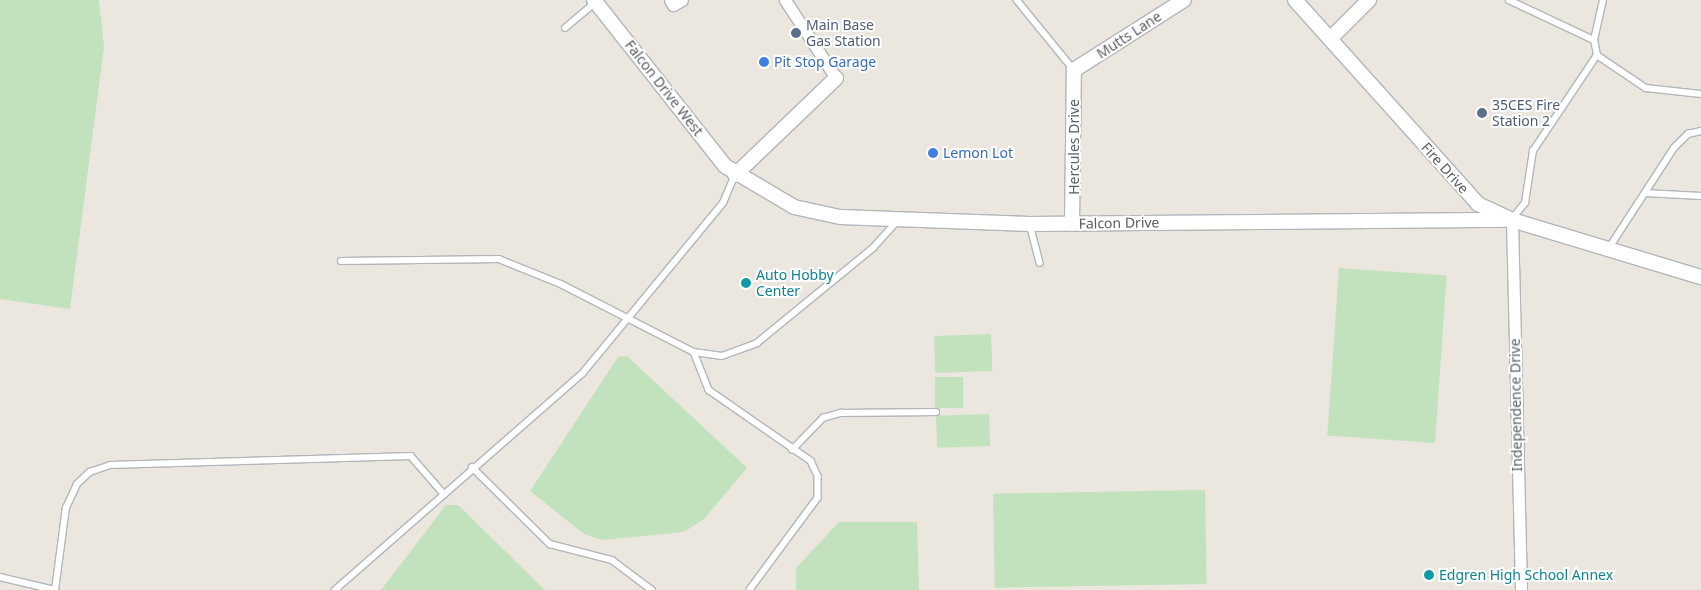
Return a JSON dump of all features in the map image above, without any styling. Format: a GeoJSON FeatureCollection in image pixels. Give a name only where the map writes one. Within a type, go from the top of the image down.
{"type":"FeatureCollection","features":[{"type":"Feature","properties":{"kind":"street"},"geometry":{"type":"LineString","coordinates":[[670,0],[673,5],[682,0]]}},
{"type":"Feature","properties":{"kind":"street"},"geometry":{"type":"LineString","coordinates":[[735,175],[836,78],[785,0]]}},
{"type":"Feature","properties":{"kind":"street","name":"Mutts Lane"},"geometry":{"type":"LineString","coordinates":[[1074,70],[1184,0]]}},
{"type":"Feature","properties":{"kind":"street","name":"Fire Drive"},"geometry":{"type":"LineString","coordinates":[[1295,0],[1478,204],[1512,220]]}},
{"type":"Feature","properties":{"kind":"street"},"geometry":{"type":"LineString","coordinates":[[1331,38],[1369,0]]}},
{"type":"Feature","properties":{"kind":"street","name":"Falcon Drive West"},"geometry":{"type":"LineString","coordinates":[[597,1],[735,175]]}},
{"type":"Feature","properties":{"kind":"street","name":"Hercules Drive"},"geometry":{"type":"LineString","coordinates":[[1072,224],[1074,70]]}},
{"type":"Feature","properties":{"kind":"street","name":"Falcon Drive"},"geometry":{"type":"LineString","coordinates":[[735,175],[794,207],[840,217],[1030,224],[1512,220]]}},
{"type":"Feature","properties":{"kind":"street"},"geometry":{"type":"LineString","coordinates":[[1512,220],[1701,277]]}},
{"type":"Feature","properties":{"kind":"street","name":"Independence Drive"},"geometry":{"type":"LineString","coordinates":[[1512,220],[1521,590]]}},
{"type":"Feature","properties":{"kind":"lane"},"geometry":{"type":"LineString","coordinates":[[1017,0],[1074,70]]}},
{"type":"Feature","properties":{"kind":"lane"},"geometry":{"type":"LineString","coordinates":[[1509,0],[1594,40]]}},
{"type":"Feature","properties":{"kind":"lane"},"geometry":{"type":"LineString","coordinates":[[1603,0],[1594,40],[1597,55],[1646,88],[1701,94]]}},
{"type":"Feature","properties":{"kind":"lane"},"geometry":{"type":"LineString","coordinates":[[565,28],[597,1]]}},
{"type":"Feature","properties":{"kind":"lane"},"geometry":{"type":"LineString","coordinates":[[1512,220],[1525,203],[1533,151],[1597,55]]}},
{"type":"Feature","properties":{"kind":"lane"},"geometry":{"type":"LineString","coordinates":[[1608,250],[1674,148],[1688,134],[1701,131]]}},
{"type":"Feature","properties":{"kind":"lane"},"geometry":{"type":"LineString","coordinates":[[335,590],[472,467],[582,374],[626,318],[723,203],[735,175]]}},
{"type":"Feature","properties":{"kind":"lane"},"geometry":{"type":"LineString","coordinates":[[1645,193],[1701,196]]}},
{"type":"Feature","properties":{"kind":"lane"},"geometry":{"type":"LineString","coordinates":[[341,261],[499,259],[561,284],[694,352],[722,356],[756,343],[873,248],[897,220]]}},
{"type":"Feature","properties":{"kind":"lane"},"geometry":{"type":"LineString","coordinates":[[1030,224],[1040,263]]}},
{"type":"Feature","properties":{"kind":"lane"},"geometry":{"type":"LineString","coordinates":[[694,352],[709,390],[792,450],[811,461],[818,476],[818,498],[750,590]]}},
{"type":"Feature","properties":{"kind":"lane"},"geometry":{"type":"LineString","coordinates":[[792,450],[823,418],[840,413],[936,412]]}},
{"type":"Feature","properties":{"kind":"lane"},"geometry":{"type":"LineString","coordinates":[[0,577],[55,590],[66,508],[77,484],[90,472],[110,465],[411,456],[443,493]]}},
{"type":"Feature","properties":{"kind":"lane"},"geometry":{"type":"LineString","coordinates":[[472,467],[550,544],[612,560],[652,590]]}},
{"type":"Feature","properties":{"kind":"green space"},"geometry":{"type":"Polygon","coordinates":[[[0,0],[99,0],[104,47],[70,309],[0,299],[0,0]]]}},
{"type":"Feature","properties":{"kind":"green space"},"geometry":{"type":"Polygon","coordinates":[[[1339,268],[1447,276],[1435,443],[1327,436],[1339,268]]]}},
{"type":"Feature","properties":{"kind":"green space"},"geometry":{"type":"Polygon","coordinates":[[[991,334],[992,371],[935,373],[934,336],[991,334]]]}},
{"type":"Feature","properties":{"kind":"green space"},"geometry":{"type":"Polygon","coordinates":[[[627,356],[747,468],[704,519],[684,532],[603,540],[584,534],[530,491],[618,357],[627,356]]]}},
{"type":"Feature","properties":{"kind":"green space"},"geometry":{"type":"Polygon","coordinates":[[[935,377],[963,377],[963,408],[935,408],[935,377]]]}},
{"type":"Feature","properties":{"kind":"green space"},"geometry":{"type":"Polygon","coordinates":[[[989,414],[990,446],[937,448],[936,416],[989,414]]]}},
{"type":"Feature","properties":{"kind":"green space"},"geometry":{"type":"Polygon","coordinates":[[[1205,490],[1207,584],[995,588],[993,494],[1205,490]]]}},
{"type":"Feature","properties":{"kind":"green space"},"geometry":{"type":"Polygon","coordinates":[[[446,505],[458,505],[545,590],[381,590],[446,505]]]}},
{"type":"Feature","properties":{"kind":"green space"},"geometry":{"type":"Polygon","coordinates":[[[839,522],[917,522],[919,590],[796,590],[796,568],[839,522]]]}},
{"type":"Feature","properties":{"kind":"place","name":"Main Base Gas Station"},"geometry":{"type":"Point","coordinates":[796,33]}},
{"type":"Feature","properties":{"kind":"place","name":"Pit Stop Garage"},"geometry":{"type":"Point","coordinates":[764,62]}},
{"type":"Feature","properties":{"kind":"place","name":"35CES Fire Station 2"},"geometry":{"type":"Point","coordinates":[1482,113]}},
{"type":"Feature","properties":{"kind":"place","name":"Lemon Lot"},"geometry":{"type":"Point","coordinates":[933,153]}},
{"type":"Feature","properties":{"kind":"place","name":"Auto Hobby Center"},"geometry":{"type":"Point","coordinates":[746,283]}},
{"type":"Feature","properties":{"kind":"place","name":"Edgren High School Annex"},"geometry":{"type":"Point","coordinates":[1429,575]}}]}
